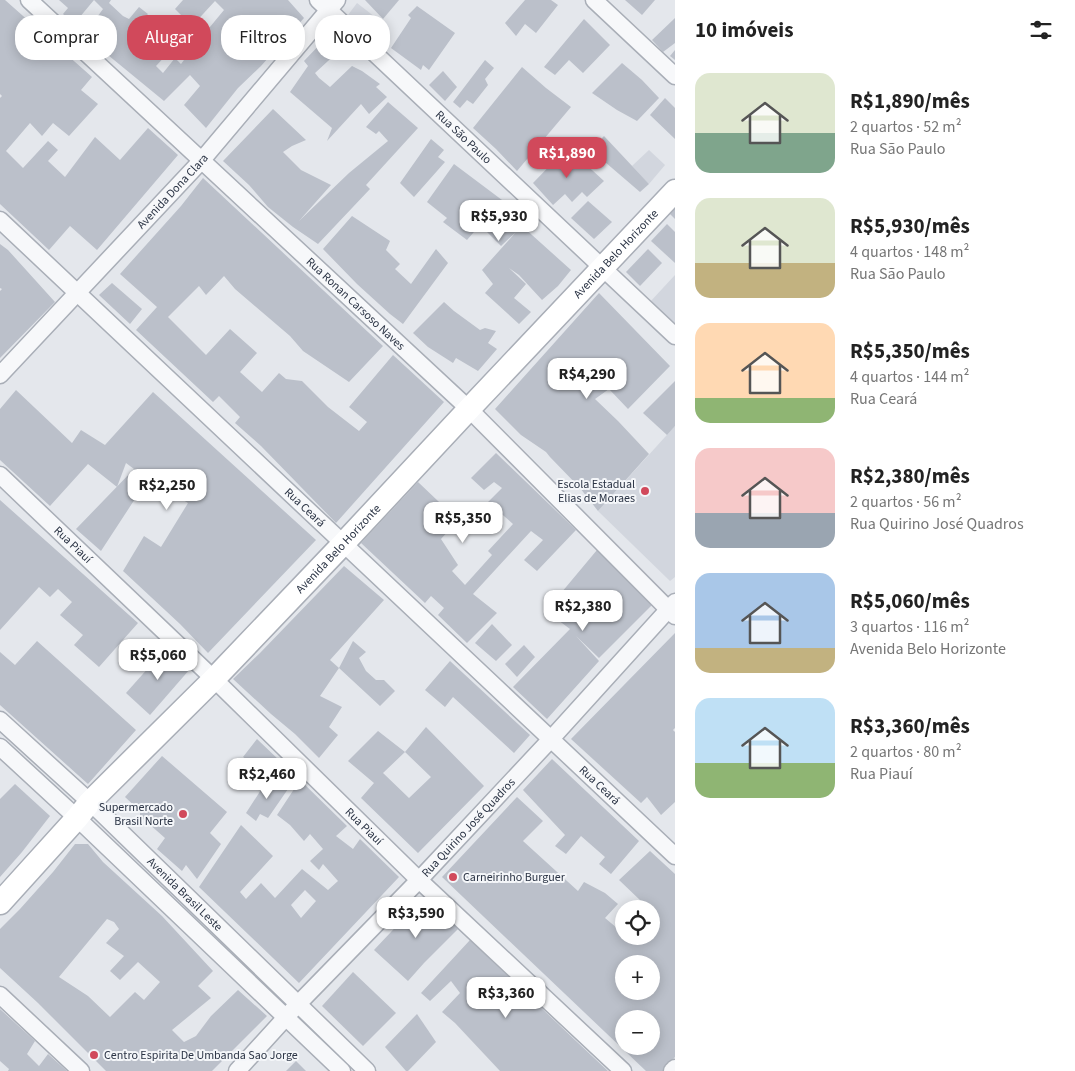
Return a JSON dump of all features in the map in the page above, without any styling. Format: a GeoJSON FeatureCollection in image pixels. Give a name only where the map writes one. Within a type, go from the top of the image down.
{"type":"FeatureCollection","features":[{"type":"Feature","properties":{"kind":"street","name":"Rua Ronan Carsoso Naves"},"geometry":{"type":"LineString","coordinates":[[29,0],[469,409],[673,609]]}},
{"type":"Feature","properties":{"kind":"street"},"geometry":{"type":"LineString","coordinates":[[594,0],[675,76]]}},
{"type":"Feature","properties":{"kind":"street","name":"Avenida Dona Clara"},"geometry":{"type":"LineString","coordinates":[[0,375],[202,160],[328,3]]}},
{"type":"Feature","properties":{"kind":"street","name":"Rua São Paulo"},"geometry":{"type":"LineString","coordinates":[[328,3],[675,336]]}},
{"type":"Feature","properties":{"kind":"street","name":"Avenida Belo Horizonte"},"geometry":{"type":"LineString","coordinates":[[0,903],[84,810],[214,679],[343,544],[675,191]]}},
{"type":"Feature","properties":{"kind":"street","name":"Rua Ceará"},"geometry":{"type":"LineString","coordinates":[[0,220],[675,856]]}},
{"type":"Feature","properties":{"kind":"street","name":"Rua Piauí"},"geometry":{"type":"LineString","coordinates":[[0,474],[214,679],[419,880],[624,1071]]}},
{"type":"Feature","properties":{"kind":"street","name":"Rua Quirino José Quadros"},"geometry":{"type":"LineString","coordinates":[[237,1071],[298,1004],[419,880],[673,609]]}},
{"type":"Feature","properties":{"kind":"street","name":"Avenida Brasil Leste"},"geometry":{"type":"LineString","coordinates":[[0,720],[84,810],[135,873],[342,1071]]}},
{"type":"Feature","properties":{"kind":"street","name":"Avenida Brasil Leste"},"geometry":{"type":"LineString","coordinates":[[0,747],[149,860],[367,1071]]}},
{"type":"Feature","properties":{"kind":"street"},"geometry":{"type":"LineString","coordinates":[[135,873],[149,860]]}},
{"type":"Feature","properties":{"kind":"street"},"geometry":{"type":"LineString","coordinates":[[0,995],[81,1071]]}},
{"type":"Feature","properties":{"kind":"street"},"geometry":{"type":"LineString","coordinates":[[672,1071],[675,1068]]}},
{"type":"Feature","properties":{"kind":"shaded area"},"geometry":{"type":"Polygon","coordinates":[[[357,3],[372,15],[348,15],[357,3]]]}},
{"type":"Feature","properties":{"kind":"shaded area"},"geometry":{"type":"Polygon","coordinates":[[[649,150],[665,165],[649,184],[632,166],[649,150]]]}},
{"type":"Feature","properties":{"kind":"shaded area"},"geometry":{"type":"Polygon","coordinates":[[[675,275],[675,325],[650,302],[675,275]]]}},
{"type":"Feature","properties":{"kind":"shaded area","name":"Escola Estadual Elias de Moraes"},"geometry":{"type":"Polygon","coordinates":[[[675,426],[675,577],[670,581],[598,511],[675,426]]]}},
{"type":"Feature","properties":{"kind":"building"},"geometry":{"type":"Polygon","coordinates":[[[0,0],[5,0],[22,15],[15,15],[15,60],[73,60],[92,77],[81,90],[98,104],[69,136],[53,123],[42,136],[30,123],[6,151],[23,168],[48,141],[58,150],[48,161],[65,177],[95,137],[120,160],[148,128],[178,155],[97,250],[70,226],[49,250],[0,204],[0,98],[2,96],[0,94],[0,0]]]}},
{"type":"Feature","properties":{"kind":"building"},"geometry":{"type":"Polygon","coordinates":[[[59,0],[94,0],[82,15],[64,15],[68,8],[59,0]]]}},
{"type":"Feature","properties":{"kind":"building"},"geometry":{"type":"Polygon","coordinates":[[[94,0],[111,0],[109,3],[127,18],[127,60],[162,60],[156,66],[163,73],[173,60],[177,60],[181,64],[184,60],[211,60],[211,26],[224,10],[215,1],[202,15],[181,15],[175,9],[183,0],[288,0],[301,15],[221,15],[221,60],[266,60],[238,88],[206,128],[184,105],[200,86],[190,75],[164,101],[114,60],[117,60],[117,15],[99,15],[103,9],[94,0]]]}},
{"type":"Feature","properties":{"kind":"building"},"geometry":{"type":"Polygon","coordinates":[[[365,0],[399,0],[386,15],[379,15],[365,0]]]}},
{"type":"Feature","properties":{"kind":"building"},"geometry":{"type":"Polygon","coordinates":[[[525,0],[551,0],[558,5],[536,33],[525,24],[516,36],[505,23],[525,0]]]}},
{"type":"Feature","properties":{"kind":"building"},"geometry":{"type":"Polygon","coordinates":[[[625,0],[655,0],[642,15],[625,0]]]}},
{"type":"Feature","properties":{"kind":"building"},"geometry":{"type":"Polygon","coordinates":[[[417,6],[455,33],[429,70],[423,65],[421,70],[391,48],[411,18],[408,15],[417,6]]]}},
{"type":"Feature","properties":{"kind":"building"},"geometry":{"type":"Polygon","coordinates":[[[139,7],[147,15],[132,15],[139,7]]]}},
{"type":"Feature","properties":{"kind":"building"},"geometry":{"type":"Polygon","coordinates":[[[675,18],[675,43],[663,52],[652,40],[675,18]]]}},
{"type":"Feature","properties":{"kind":"building"},"geometry":{"type":"Polygon","coordinates":[[[584,19],[610,45],[583,73],[569,60],[555,75],[544,67],[584,19]]]}},
{"type":"Feature","properties":{"kind":"building"},"geometry":{"type":"Polygon","coordinates":[[[315,50],[315,60],[329,60],[315,73],[330,87],[352,66],[380,84],[376,87],[387,97],[369,114],[361,104],[327,141],[332,128],[290,92],[308,66],[305,60],[315,50]]]}},
{"type":"Feature","properties":{"kind":"building"},"geometry":{"type":"Polygon","coordinates":[[[675,50],[675,60],[670,56],[675,50]]]}},
{"type":"Feature","properties":{"kind":"building"},"geometry":{"type":"Polygon","coordinates":[[[485,60],[494,68],[485,79],[488,85],[473,104],[467,100],[460,108],[453,102],[485,60]]]}},
{"type":"Feature","properties":{"kind":"building"},"geometry":{"type":"Polygon","coordinates":[[[622,63],[659,98],[637,121],[592,93],[622,63]]]}},
{"type":"Feature","properties":{"kind":"building"},"geometry":{"type":"Polygon","coordinates":[[[522,67],[571,107],[517,171],[473,128],[522,67]]]}},
{"type":"Feature","properties":{"kind":"building"},"geometry":{"type":"Polygon","coordinates":[[[443,71],[457,87],[445,101],[429,85],[443,71]]]}},
{"type":"Feature","properties":{"kind":"building"},"geometry":{"type":"Polygon","coordinates":[[[665,98],[675,108],[675,139],[650,115],[665,98]]]}},
{"type":"Feature","properties":{"kind":"building"},"geometry":{"type":"Polygon","coordinates":[[[388,102],[418,128],[366,185],[370,189],[318,244],[268,207],[249,185],[223,161],[273,109],[306,140],[283,152],[301,170],[331,185],[299,221],[349,173],[388,141],[379,131],[376,134],[366,127],[388,102]]]}},
{"type":"Feature","properties":{"kind":"building"},"geometry":{"type":"Polygon","coordinates":[[[604,136],[649,184],[640,192],[591,150],[604,136]]]}},
{"type":"Feature","properties":{"kind":"building"},"geometry":{"type":"Polygon","coordinates":[[[431,139],[444,150],[438,157],[445,162],[414,197],[400,183],[431,139]]]}},
{"type":"Feature","properties":{"kind":"building"},"geometry":{"type":"Polygon","coordinates":[[[564,151],[579,162],[581,160],[604,181],[587,197],[582,192],[572,202],[565,194],[553,205],[533,183],[564,151]]]}},
{"type":"Feature","properties":{"kind":"building"},"geometry":{"type":"Polygon","coordinates":[[[454,164],[502,200],[522,226],[571,270],[558,286],[542,300],[519,275],[509,268],[526,284],[514,298],[531,312],[519,324],[485,293],[493,284],[482,270],[516,232],[501,246],[480,225],[467,240],[443,222],[447,218],[427,202],[454,164]]]}},
{"type":"Feature","properties":{"kind":"building"},"geometry":{"type":"Polygon","coordinates":[[[203,178],[383,346],[349,382],[303,351],[290,336],[235,289],[224,276],[206,295],[199,286],[168,317],[206,355],[230,329],[257,353],[240,372],[262,392],[279,373],[286,379],[302,381],[328,407],[359,431],[367,422],[349,407],[393,355],[444,402],[336,523],[261,446],[235,423],[240,417],[219,396],[213,402],[136,330],[157,307],[120,274],[181,206],[203,178]]]}},
{"type":"Feature","properties":{"kind":"building"},"geometry":{"type":"Polygon","coordinates":[[[588,201],[612,222],[594,239],[571,218],[588,201]]]}},
{"type":"Feature","properties":{"kind":"building"},"geometry":{"type":"Polygon","coordinates":[[[675,208],[675,219],[670,214],[675,208]]]}},
{"type":"Feature","properties":{"kind":"building"},"geometry":{"type":"Polygon","coordinates":[[[352,216],[390,241],[386,250],[400,264],[395,269],[411,284],[436,249],[448,263],[403,324],[357,284],[323,249],[352,216]]]}},
{"type":"Feature","properties":{"kind":"building"},"geometry":{"type":"Polygon","coordinates":[[[667,224],[675,232],[675,263],[651,241],[667,224]]]}},
{"type":"Feature","properties":{"kind":"building"},"geometry":{"type":"Polygon","coordinates":[[[0,244],[8,250],[55,302],[0,358],[0,291],[2,289],[0,288],[0,244]]]}},
{"type":"Feature","properties":{"kind":"building"},"geometry":{"type":"Polygon","coordinates":[[[648,249],[662,263],[640,286],[626,272],[648,249]]]}},
{"type":"Feature","properties":{"kind":"building"},"geometry":{"type":"Polygon","coordinates":[[[112,283],[142,309],[130,324],[99,295],[112,283]]]}},
{"type":"Feature","properties":{"kind":"building"},"geometry":{"type":"Polygon","coordinates":[[[599,293],[670,366],[628,409],[609,389],[595,399],[649,454],[598,511],[580,488],[546,452],[521,435],[495,409],[599,293]]]}},
{"type":"Feature","properties":{"kind":"building"},"geometry":{"type":"Polygon","coordinates":[[[444,302],[480,330],[485,328],[496,331],[488,343],[497,349],[478,371],[456,358],[453,363],[428,347],[413,333],[444,302]]]}},
{"type":"Feature","properties":{"kind":"building"},"geometry":{"type":"Polygon","coordinates":[[[675,381],[675,426],[667,435],[643,413],[675,381]]]}},
{"type":"Feature","properties":{"kind":"building"},"geometry":{"type":"Polygon","coordinates":[[[16,390],[72,443],[81,430],[105,445],[153,392],[316,540],[208,653],[123,571],[144,536],[161,547],[188,503],[148,479],[101,551],[76,529],[117,487],[88,464],[50,506],[0,460],[0,409],[16,390]],[[126,463],[117,486],[134,469],[126,463]]]}},
{"type":"Feature","properties":{"kind":"building"},"geometry":{"type":"Polygon","coordinates":[[[496,453],[576,530],[537,571],[524,560],[543,540],[531,531],[473,594],[497,613],[467,643],[438,615],[444,608],[431,596],[425,603],[361,543],[418,482],[458,520],[441,539],[458,565],[452,571],[465,585],[492,555],[488,551],[513,524],[488,502],[502,488],[494,482],[484,490],[471,478],[496,453]]]}},
{"type":"Feature","properties":{"kind":"building"},"geometry":{"type":"Polygon","coordinates":[[[0,500],[138,623],[99,667],[74,645],[83,635],[60,615],[72,602],[58,589],[50,597],[39,587],[0,630],[0,500]]]}},
{"type":"Feature","properties":{"kind":"building"},"geometry":{"type":"Polygon","coordinates":[[[597,550],[652,605],[599,658],[576,636],[599,661],[547,719],[513,687],[570,629],[546,611],[597,550]]]}},
{"type":"Feature","properties":{"kind":"building"},"geometry":{"type":"Polygon","coordinates":[[[344,566],[384,600],[330,660],[339,668],[320,696],[342,707],[329,727],[338,735],[319,758],[233,679],[344,566]]]}},
{"type":"Feature","properties":{"kind":"building"},"geometry":{"type":"Polygon","coordinates":[[[492,624],[512,645],[496,661],[475,643],[492,624]]]}},
{"type":"Feature","properties":{"kind":"building"},"geometry":{"type":"Polygon","coordinates":[[[675,633],[675,728],[673,730],[675,732],[675,802],[661,815],[647,797],[641,803],[571,739],[675,633]]]}},
{"type":"Feature","properties":{"kind":"building"},"geometry":{"type":"Polygon","coordinates":[[[37,641],[136,730],[88,784],[0,705],[0,652],[15,665],[37,641]]]}},
{"type":"Feature","properties":{"kind":"building"},"geometry":{"type":"Polygon","coordinates":[[[353,641],[366,652],[359,658],[366,671],[376,680],[384,680],[395,691],[380,706],[339,668],[353,641]]]}},
{"type":"Feature","properties":{"kind":"building"},"geometry":{"type":"Polygon","coordinates":[[[524,645],[535,657],[517,677],[505,664],[524,645]]]}},
{"type":"Feature","properties":{"kind":"building"},"geometry":{"type":"Polygon","coordinates":[[[166,648],[190,669],[150,715],[126,693],[166,648]]]}},
{"type":"Feature","properties":{"kind":"building"},"geometry":{"type":"Polygon","coordinates":[[[450,661],[530,735],[514,753],[453,697],[445,707],[425,690],[450,661]]]}},
{"type":"Feature","properties":{"kind":"building"},"geometry":{"type":"Polygon","coordinates":[[[426,727],[484,786],[418,853],[361,798],[374,783],[348,761],[378,731],[405,752],[426,727]],[[405,752],[383,773],[409,798],[431,777],[405,752]]]}},
{"type":"Feature","properties":{"kind":"building"},"geometry":{"type":"Polygon","coordinates":[[[257,739],[280,761],[251,788],[237,772],[252,763],[243,757],[257,739]]]}},
{"type":"Feature","properties":{"kind":"building","name":"Supermercado Brasil Norte"},"geometry":{"type":"Polygon","coordinates":[[[162,756],[227,812],[210,833],[221,844],[197,879],[186,865],[182,871],[157,849],[165,838],[140,816],[140,811],[125,797],[162,756]]]}},
{"type":"Feature","properties":{"kind":"building"},"geometry":{"type":"Polygon","coordinates":[[[552,759],[639,841],[611,874],[599,864],[605,857],[581,836],[566,854],[555,846],[565,835],[523,790],[552,759]]]}},
{"type":"Feature","properties":{"kind":"building"},"geometry":{"type":"Polygon","coordinates":[[[268,779],[288,789],[268,818],[260,814],[256,821],[246,813],[268,779]]]}},
{"type":"Feature","properties":{"kind":"building"},"geometry":{"type":"Polygon","coordinates":[[[300,780],[347,826],[336,836],[353,849],[360,839],[399,877],[299,983],[199,887],[241,825],[273,856],[240,892],[246,899],[261,883],[275,898],[302,869],[328,890],[338,881],[323,864],[319,870],[310,861],[323,849],[310,834],[304,841],[290,825],[277,815],[300,780]],[[305,890],[291,905],[301,918],[316,901],[305,890]]]}},
{"type":"Feature","properties":{"kind":"building"},"geometry":{"type":"Polygon","coordinates":[[[15,784],[50,816],[0,877],[0,799],[15,784]]]}},
{"type":"Feature","properties":{"kind":"building"},"geometry":{"type":"Polygon","coordinates":[[[517,797],[543,821],[523,841],[578,891],[584,882],[605,893],[615,901],[615,907],[605,918],[615,926],[615,945],[660,945],[660,900],[640,900],[619,880],[650,851],[675,874],[675,1057],[663,1071],[646,1071],[629,1055],[660,1055],[660,1010],[615,1010],[615,1042],[442,877],[517,797]]]}},
{"type":"Feature","properties":{"kind":"building"},"geometry":{"type":"Polygon","coordinates":[[[75,844],[88,844],[103,862],[162,916],[213,971],[198,986],[211,998],[172,1030],[184,1042],[196,1036],[211,1016],[238,990],[267,1016],[212,1071],[106,1071],[0,968],[0,929],[53,872],[75,844]],[[107,919],[59,977],[88,996],[110,1017],[135,992],[144,1000],[160,982],[138,962],[120,980],[110,971],[124,956],[106,943],[119,929],[114,922],[107,919]]]}},
{"type":"Feature","properties":{"kind":"building"},"geometry":{"type":"Polygon","coordinates":[[[424,897],[458,929],[408,981],[374,950],[424,897]]]}},
{"type":"Feature","properties":{"kind":"building"},"geometry":{"type":"Polygon","coordinates":[[[470,940],[608,1071],[500,1071],[455,1023],[442,1012],[460,993],[451,981],[430,1001],[421,993],[470,940]]]}},
{"type":"Feature","properties":{"kind":"building"},"geometry":{"type":"Polygon","coordinates":[[[353,972],[396,1013],[363,1046],[322,1006],[353,972]]]}},
{"type":"Feature","properties":{"kind":"building"},"geometry":{"type":"Polygon","coordinates":[[[0,1009],[35,1041],[27,1054],[39,1066],[48,1054],[67,1071],[8,1071],[9,1069],[0,1061],[0,1009]]]}},
{"type":"Feature","properties":{"kind":"building"},"geometry":{"type":"Polygon","coordinates":[[[417,1014],[436,1042],[406,1071],[385,1047],[417,1014]]]}},
{"type":"Feature","properties":{"kind":"building"},"geometry":{"type":"Polygon","coordinates":[[[296,1061],[306,1071],[286,1071],[296,1061]]]}},
{"type":"Feature","properties":{"kind":"place","name":"Escola Estadual Elias de Moraes"},"geometry":{"type":"Point","coordinates":[645,491]}},
{"type":"Feature","properties":{"kind":"place","name":"Supermercado Brasil Norte"},"geometry":{"type":"Point","coordinates":[183,814]}},
{"type":"Feature","properties":{"kind":"place","name":"Carneirinho Burguer"},"geometry":{"type":"Point","coordinates":[453,877]}},
{"type":"Feature","properties":{"kind":"place","name":"Centro Espirita De Umbanda Sao Jorge"},"geometry":{"type":"Point","coordinates":[94,1055]}}]}
